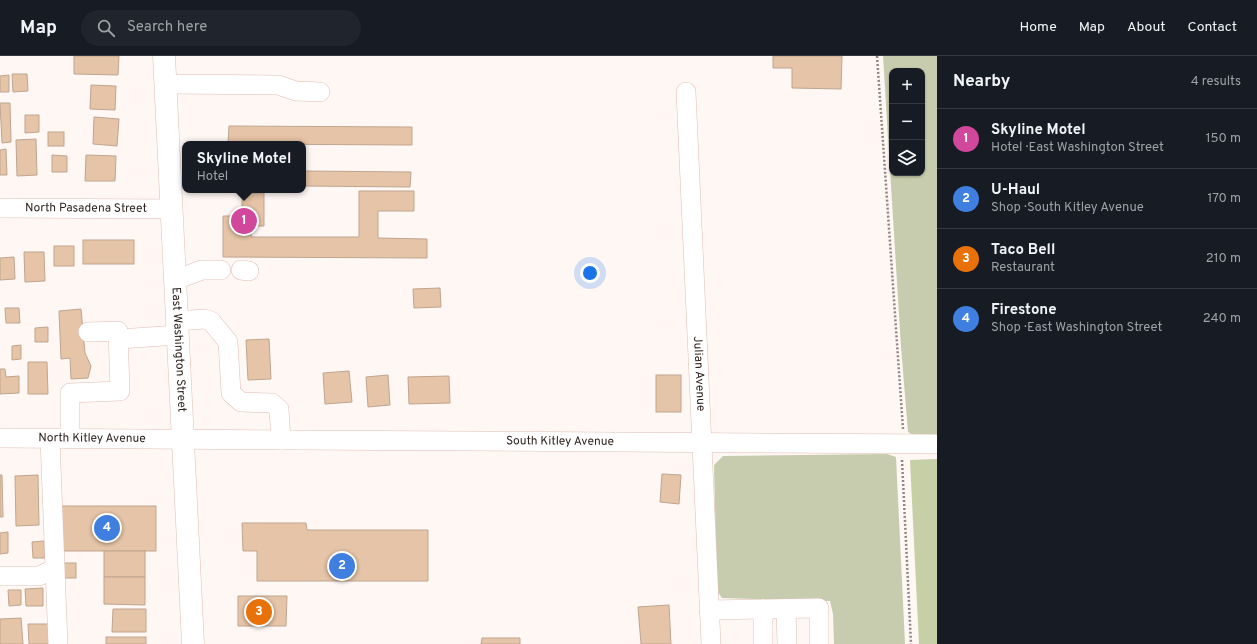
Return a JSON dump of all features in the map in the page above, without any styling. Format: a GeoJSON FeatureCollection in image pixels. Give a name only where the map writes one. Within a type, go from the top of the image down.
{"type":"FeatureCollection","features":[{"type":"Feature","properties":{"kind":"main road","name":"East Washington Street"},"geometry":{"type":"LineString","coordinates":[[164,56],[193,644]]}},
{"type":"Feature","properties":{"kind":"street"},"geometry":{"type":"LineString","coordinates":[[165,84],[278,85],[296,91],[320,92]]}},
{"type":"Feature","properties":{"kind":"street","name":"Julian Avenue"},"geometry":{"type":"LineString","coordinates":[[686,98],[711,644]]}},
{"type":"Feature","properties":{"kind":"street","name":"North Pasadena Street"},"geometry":{"type":"LineString","coordinates":[[0,208],[171,209]]}},
{"type":"Feature","properties":{"kind":"street"},"geometry":{"type":"LineString","coordinates":[[175,280],[202,270],[221,270]]}},
{"type":"Feature","properties":{"kind":"street"},"geometry":{"type":"LineString","coordinates":[[119,339],[178,328],[204,319],[211,321],[228,342],[231,393],[241,402],[272,403],[279,409],[281,440]]}},
{"type":"Feature","properties":{"kind":"street"},"geometry":{"type":"LineString","coordinates":[[70,439],[70,393],[120,391],[118,331],[88,332]]}},
{"type":"Feature","properties":{"kind":"street","name":"North Kitley Avenue"},"geometry":{"type":"LineString","coordinates":[[0,438],[183,440]]}},
{"type":"Feature","properties":{"kind":"street"},"geometry":{"type":"LineString","coordinates":[[50,439],[58,644]]}},
{"type":"Feature","properties":{"kind":"street","name":"South Kitley Avenue"},"geometry":{"type":"LineString","coordinates":[[183,440],[937,444]]}},
{"type":"Feature","properties":{"kind":"street"},"geometry":{"type":"LineString","coordinates":[[0,576],[39,576],[54,568]]}},
{"type":"Feature","properties":{"kind":"street"},"geometry":{"type":"LineString","coordinates":[[709,610],[819,608],[819,644]]}},
{"type":"Feature","properties":{"kind":"street"},"geometry":{"type":"LineString","coordinates":[[763,609],[763,644]]}},
{"type":"Feature","properties":{"kind":"street"},"geometry":{"type":"LineString","coordinates":[[786,609],[788,644]]}},
{"type":"Feature","properties":{"kind":"path"},"geometry":{"type":"LineString","coordinates":[[877,56],[902,444],[911,644]]}},
{"type":"Feature","properties":{"kind":"green space"},"geometry":{"type":"Polygon","coordinates":[[[883,56],[937,56],[937,436],[915,436],[908,432],[890,176],[925,176],[925,68],[889,68],[889,153],[883,56]]]}},
{"type":"Feature","properties":{"kind":"green space"},"geometry":{"type":"Polygon","coordinates":[[[887,454],[896,457],[905,644],[834,644],[833,614],[830,601],[722,598],[717,591],[714,465],[723,456],[887,454]]]}},
{"type":"Feature","properties":{"kind":"green space"},"geometry":{"type":"Polygon","coordinates":[[[937,459],[937,644],[919,644],[910,460],[937,459]]]}},
{"type":"Feature","properties":{"kind":"building"},"geometry":{"type":"Polygon","coordinates":[[[74,56],[119,56],[118,75],[74,74],[74,56]]]}},
{"type":"Feature","properties":{"kind":"building"},"geometry":{"type":"Polygon","coordinates":[[[773,56],[842,56],[841,89],[792,88],[792,68],[773,68],[773,56]]]}},
{"type":"Feature","properties":{"kind":"building"},"geometry":{"type":"Polygon","coordinates":[[[12,74],[27,74],[28,91],[13,92],[12,74]]]}},
{"type":"Feature","properties":{"kind":"building"},"geometry":{"type":"Polygon","coordinates":[[[9,75],[9,92],[0,92],[0,76],[9,75]]]}},
{"type":"Feature","properties":{"kind":"building"},"geometry":{"type":"Polygon","coordinates":[[[91,85],[116,86],[115,110],[90,109],[91,85]]]}},
{"type":"Feature","properties":{"kind":"building"},"geometry":{"type":"Polygon","coordinates":[[[0,103],[10,103],[11,142],[2,143],[0,103]]]}},
{"type":"Feature","properties":{"kind":"building"},"geometry":{"type":"Polygon","coordinates":[[[25,115],[39,115],[39,132],[25,133],[25,115]]]}},
{"type":"Feature","properties":{"kind":"building"},"geometry":{"type":"Polygon","coordinates":[[[94,117],[119,119],[117,146],[93,144],[94,117]]]}},
{"type":"Feature","properties":{"kind":"building"},"geometry":{"type":"Polygon","coordinates":[[[229,126],[412,127],[412,145],[306,144],[306,141],[228,141],[229,126]]]}},
{"type":"Feature","properties":{"kind":"building"},"geometry":{"type":"Polygon","coordinates":[[[48,132],[64,132],[64,146],[48,146],[48,132]]]}},
{"type":"Feature","properties":{"kind":"building"},"geometry":{"type":"Polygon","coordinates":[[[36,139],[37,175],[17,176],[16,140],[36,139]]]}},
{"type":"Feature","properties":{"kind":"building"},"geometry":{"type":"Polygon","coordinates":[[[6,149],[7,175],[0,175],[0,150],[6,149]]]}},
{"type":"Feature","properties":{"kind":"building"},"geometry":{"type":"Polygon","coordinates":[[[52,155],[67,156],[67,172],[52,172],[52,155]]]}},
{"type":"Feature","properties":{"kind":"building"},"geometry":{"type":"Polygon","coordinates":[[[86,155],[116,156],[115,181],[85,181],[86,155]]]}},
{"type":"Feature","properties":{"kind":"building"},"geometry":{"type":"Polygon","coordinates":[[[306,171],[411,172],[410,187],[306,186],[306,171]]]}},
{"type":"Feature","properties":{"kind":"building"},"geometry":{"type":"Polygon","coordinates":[[[359,191],[414,191],[414,211],[378,211],[378,238],[427,239],[427,258],[223,257],[223,216],[242,216],[242,193],[264,193],[264,226],[252,226],[251,237],[359,237],[359,191]]]}},
{"type":"Feature","properties":{"kind":"building"},"geometry":{"type":"Polygon","coordinates":[[[83,240],[134,240],[134,264],[83,264],[83,240]]]}},
{"type":"Feature","properties":{"kind":"building"},"geometry":{"type":"Polygon","coordinates":[[[54,246],[74,246],[74,266],[54,266],[54,246]]]}},
{"type":"Feature","properties":{"kind":"building"},"geometry":{"type":"Polygon","coordinates":[[[24,252],[44,252],[45,281],[25,282],[24,252]]]}},
{"type":"Feature","properties":{"kind":"building"},"geometry":{"type":"Polygon","coordinates":[[[14,257],[15,279],[0,280],[0,258],[14,257]]]}},
{"type":"Feature","properties":{"kind":"building"},"geometry":{"type":"Polygon","coordinates":[[[440,288],[441,307],[414,308],[413,289],[440,288]]]}},
{"type":"Feature","properties":{"kind":"building"},"geometry":{"type":"Polygon","coordinates":[[[5,308],[19,308],[20,323],[6,323],[5,308]]]}},
{"type":"Feature","properties":{"kind":"building"},"geometry":{"type":"Polygon","coordinates":[[[81,309],[85,353],[91,366],[88,378],[71,379],[70,358],[61,359],[59,311],[81,309]]]}},
{"type":"Feature","properties":{"kind":"building"},"geometry":{"type":"Polygon","coordinates":[[[48,327],[48,342],[35,342],[35,328],[48,327]]]}},
{"type":"Feature","properties":{"kind":"building"},"geometry":{"type":"Polygon","coordinates":[[[269,339],[271,379],[248,380],[246,340],[269,339]]]}},
{"type":"Feature","properties":{"kind":"building"},"geometry":{"type":"Polygon","coordinates":[[[21,345],[21,359],[12,360],[12,346],[21,345]]]}},
{"type":"Feature","properties":{"kind":"building"},"geometry":{"type":"Polygon","coordinates":[[[28,362],[47,362],[48,394],[28,394],[28,362]]]}},
{"type":"Feature","properties":{"kind":"building"},"geometry":{"type":"Polygon","coordinates":[[[0,369],[5,369],[6,377],[19,376],[19,393],[0,394],[0,369]]]}},
{"type":"Feature","properties":{"kind":"building"},"geometry":{"type":"Polygon","coordinates":[[[349,371],[352,402],[325,404],[323,373],[349,371]]]}},
{"type":"Feature","properties":{"kind":"building"},"geometry":{"type":"Polygon","coordinates":[[[388,375],[390,405],[368,407],[366,377],[388,375]]]}},
{"type":"Feature","properties":{"kind":"building"},"geometry":{"type":"Polygon","coordinates":[[[656,375],[681,375],[681,412],[656,412],[656,375]]]}},
{"type":"Feature","properties":{"kind":"building"},"geometry":{"type":"Polygon","coordinates":[[[449,376],[450,403],[409,404],[408,377],[449,376]]]}},
{"type":"Feature","properties":{"kind":"building"},"geometry":{"type":"Polygon","coordinates":[[[662,474],[681,475],[679,504],[660,502],[662,474]]]}},
{"type":"Feature","properties":{"kind":"building"},"geometry":{"type":"Polygon","coordinates":[[[0,475],[2,475],[3,517],[0,517],[0,475]]]}},
{"type":"Feature","properties":{"kind":"building"},"geometry":{"type":"Polygon","coordinates":[[[38,475],[39,525],[16,526],[15,476],[38,475]]]}},
{"type":"Feature","properties":{"kind":"building"},"geometry":{"type":"Polygon","coordinates":[[[59,506],[156,506],[156,551],[59,551],[59,506]]]}},
{"type":"Feature","properties":{"kind":"building"},"geometry":{"type":"Polygon","coordinates":[[[242,523],[306,523],[307,530],[428,530],[428,581],[257,581],[257,551],[243,551],[242,523]]]}},
{"type":"Feature","properties":{"kind":"building"},"geometry":{"type":"Polygon","coordinates":[[[8,532],[8,553],[0,554],[0,533],[8,532]]]}},
{"type":"Feature","properties":{"kind":"building"},"geometry":{"type":"Polygon","coordinates":[[[44,541],[45,558],[33,558],[32,542],[44,541]]]}},
{"type":"Feature","properties":{"kind":"building"},"geometry":{"type":"Polygon","coordinates":[[[104,551],[145,551],[145,577],[104,577],[104,551]]]}},
{"type":"Feature","properties":{"kind":"building"},"geometry":{"type":"Polygon","coordinates":[[[61,563],[76,563],[76,578],[61,578],[61,563]]]}},
{"type":"Feature","properties":{"kind":"building"},"geometry":{"type":"Polygon","coordinates":[[[104,577],[145,577],[145,605],[104,604],[104,577]]]}},
{"type":"Feature","properties":{"kind":"building"},"geometry":{"type":"Polygon","coordinates":[[[43,588],[43,606],[26,606],[25,589],[43,588]]]}},
{"type":"Feature","properties":{"kind":"building"},"geometry":{"type":"Polygon","coordinates":[[[8,590],[21,590],[21,605],[9,606],[8,590]]]}},
{"type":"Feature","properties":{"kind":"building"},"geometry":{"type":"Polygon","coordinates":[[[238,596],[287,596],[286,626],[238,626],[238,596]]]}},
{"type":"Feature","properties":{"kind":"building"},"geometry":{"type":"Polygon","coordinates":[[[669,605],[671,644],[641,644],[638,607],[669,605]]]}},
{"type":"Feature","properties":{"kind":"building"},"geometry":{"type":"Polygon","coordinates":[[[113,609],[146,609],[146,632],[112,632],[113,609]]]}},
{"type":"Feature","properties":{"kind":"building"},"geometry":{"type":"Polygon","coordinates":[[[21,618],[23,644],[0,644],[0,619],[21,618]]]}},
{"type":"Feature","properties":{"kind":"building"},"geometry":{"type":"Polygon","coordinates":[[[28,624],[50,624],[50,644],[29,644],[28,624]]]}},
{"type":"Feature","properties":{"kind":"building"},"geometry":{"type":"Polygon","coordinates":[[[106,637],[146,637],[146,644],[106,644],[106,637]]]}},
{"type":"Feature","properties":{"kind":"building"},"geometry":{"type":"Polygon","coordinates":[[[482,638],[520,638],[520,644],[481,644],[482,638]]]}},
{"type":"Feature","properties":{"kind":"place","name":"Skyline Motel"},"geometry":{"type":"Point","coordinates":[244,221]}},
{"type":"Feature","properties":{"kind":"place","name":"Firestone"},"geometry":{"type":"Point","coordinates":[107,528]}},
{"type":"Feature","properties":{"kind":"place","name":"U-Haul"},"geometry":{"type":"Point","coordinates":[342,566]}},
{"type":"Feature","properties":{"kind":"place","name":"Taco Bell"},"geometry":{"type":"Point","coordinates":[259,612]}}]}
